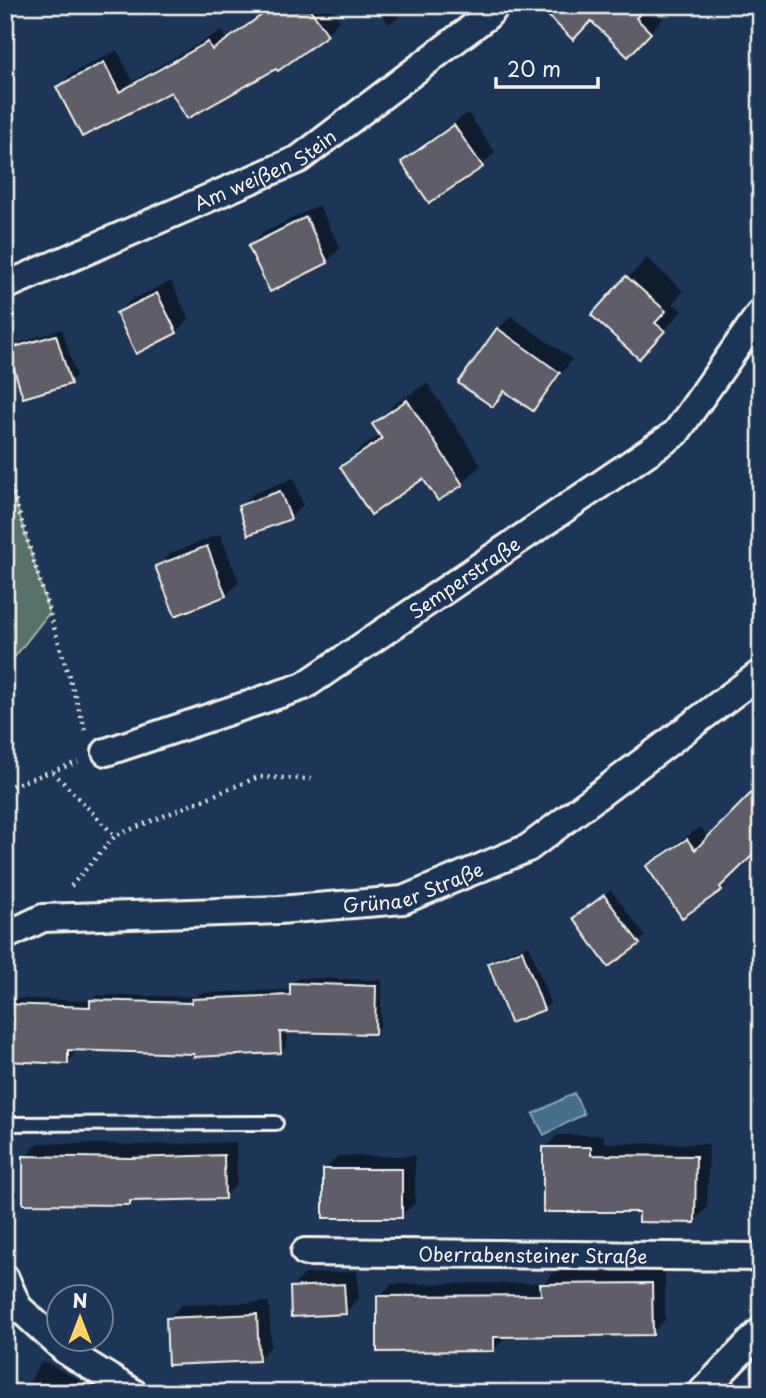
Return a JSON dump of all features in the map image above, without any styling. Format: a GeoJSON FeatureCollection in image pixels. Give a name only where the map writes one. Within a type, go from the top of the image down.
{"type":"FeatureCollection","features":[{"type":"Feature","properties":{"kind":"street","name":"Am weißen Stein"},"geometry":{"type":"LineString","coordinates":[[5,286],[299,159],[487,16],[497,5]]}},
{"type":"Feature","properties":{"kind":"street","name":"Semperstraße"},"geometry":{"type":"LineString","coordinates":[[93,750],[304,686],[676,433],[761,312]]}},
{"type":"Feature","properties":{"kind":"street","name":"Grünaer Straße"},"geometry":{"type":"LineString","coordinates":[[5,936],[43,918],[279,910],[403,900],[528,848],[761,673]]}},
{"type":"Feature","properties":{"kind":"street","name":"Oberrabensteiner Straße"},"geometry":{"type":"LineString","coordinates":[[305,1252],[761,1256]]}},
{"type":"Feature","properties":{"kind":"street"},"geometry":{"type":"LineString","coordinates":[[5,1278],[18,1307],[66,1351],[134,1393]]}},
{"type":"Feature","properties":{"kind":"street"},"geometry":{"type":"LineString","coordinates":[[701,1393],[761,1331]]}},
{"type":"Feature","properties":{"kind":"lane"},"geometry":{"type":"LineString","coordinates":[[5,1124],[276,1123]]}},
{"type":"Feature","properties":{"kind":"path"},"geometry":{"type":"LineString","coordinates":[[5,467],[93,750],[52,771],[5,788]]}},
{"type":"Feature","properties":{"kind":"path"},"geometry":{"type":"LineString","coordinates":[[52,771],[115,836]]}},
{"type":"Feature","properties":{"kind":"path"},"geometry":{"type":"LineString","coordinates":[[43,918],[115,836],[258,777],[311,779]]}},
{"type":"Feature","properties":{"kind":"green space"},"geometry":{"type":"Polygon","coordinates":[[[5,467],[49,613],[5,669],[5,467]]]}},
{"type":"Feature","properties":{"kind":"water"},"geometry":{"type":"Polygon","coordinates":[[[574,1093],[584,1114],[544,1135],[533,1114],[574,1093]]]}},
{"type":"Feature","properties":{"kind":"building"},"geometry":{"type":"Polygon","coordinates":[[[276,5],[307,5],[328,35],[278,71],[276,69],[187,119],[171,92],[82,137],[56,87],[104,62],[119,92],[208,42],[212,50],[276,5]]]}},
{"type":"Feature","properties":{"kind":"building"},"geometry":{"type":"Polygon","coordinates":[[[537,5],[648,5],[636,18],[651,33],[628,57],[591,21],[573,40],[537,5]]]}},
{"type":"Feature","properties":{"kind":"building"},"geometry":{"type":"Polygon","coordinates":[[[454,125],[483,167],[429,203],[401,162],[454,125]]]}},
{"type":"Feature","properties":{"kind":"building"},"geometry":{"type":"Polygon","coordinates":[[[306,217],[328,263],[270,292],[248,246],[306,217]]]}},
{"type":"Feature","properties":{"kind":"building"},"geometry":{"type":"Polygon","coordinates":[[[626,276],[666,311],[655,323],[665,331],[639,359],[591,315],[626,276]]]}},
{"type":"Feature","properties":{"kind":"building"},"geometry":{"type":"Polygon","coordinates":[[[157,293],[177,333],[136,354],[116,313],[157,293]]]}},
{"type":"Feature","properties":{"kind":"building"},"geometry":{"type":"Polygon","coordinates":[[[497,328],[560,373],[533,411],[504,391],[493,407],[458,383],[497,328]]]}},
{"type":"Feature","properties":{"kind":"building"},"geometry":{"type":"Polygon","coordinates":[[[56,335],[71,384],[23,398],[8,349],[56,335]]]}},
{"type":"Feature","properties":{"kind":"building"},"geometry":{"type":"Polygon","coordinates":[[[407,400],[463,485],[438,501],[423,479],[371,515],[340,467],[382,439],[372,424],[407,400]]]}},
{"type":"Feature","properties":{"kind":"building"},"geometry":{"type":"Polygon","coordinates":[[[280,491],[291,519],[248,535],[238,506],[280,491]]]}},
{"type":"Feature","properties":{"kind":"building"},"geometry":{"type":"Polygon","coordinates":[[[207,546],[226,596],[175,616],[155,566],[207,546]]]}},
{"type":"Feature","properties":{"kind":"building"},"geometry":{"type":"Polygon","coordinates":[[[761,783],[761,847],[720,887],[722,890],[682,918],[646,866],[687,839],[695,850],[761,783]]]}},
{"type":"Feature","properties":{"kind":"building"},"geometry":{"type":"Polygon","coordinates":[[[604,895],[640,944],[608,967],[573,918],[604,895]]]}},
{"type":"Feature","properties":{"kind":"building"},"geometry":{"type":"Polygon","coordinates":[[[522,950],[544,1010],[510,1023],[488,963],[522,950]]]}},
{"type":"Feature","properties":{"kind":"building"},"geometry":{"type":"Polygon","coordinates":[[[290,983],[376,986],[375,1034],[280,1032],[281,1053],[194,1057],[194,1054],[68,1050],[68,1064],[5,1061],[5,1004],[90,1007],[90,1000],[192,1003],[192,999],[290,995],[290,983]]]}},
{"type":"Feature","properties":{"kind":"building"},"geometry":{"type":"Polygon","coordinates":[[[543,1147],[591,1147],[591,1155],[696,1156],[695,1223],[639,1222],[639,1212],[543,1212],[543,1147]]]}},
{"type":"Feature","properties":{"kind":"building"},"geometry":{"type":"Polygon","coordinates":[[[224,1155],[225,1199],[130,1201],[130,1205],[23,1204],[23,1156],[130,1158],[224,1155]]]}},
{"type":"Feature","properties":{"kind":"building"},"geometry":{"type":"Polygon","coordinates":[[[323,1169],[402,1169],[402,1218],[323,1218],[323,1169]]]}},
{"type":"Feature","properties":{"kind":"building"},"geometry":{"type":"Polygon","coordinates":[[[652,1283],[653,1335],[494,1337],[494,1351],[377,1352],[377,1296],[541,1295],[540,1284],[652,1283]]]}},
{"type":"Feature","properties":{"kind":"building"},"geometry":{"type":"Polygon","coordinates":[[[344,1284],[346,1314],[291,1317],[290,1287],[344,1284]]]}},
{"type":"Feature","properties":{"kind":"building"},"geometry":{"type":"Polygon","coordinates":[[[257,1314],[259,1361],[168,1365],[166,1318],[257,1314]]]}}]}
